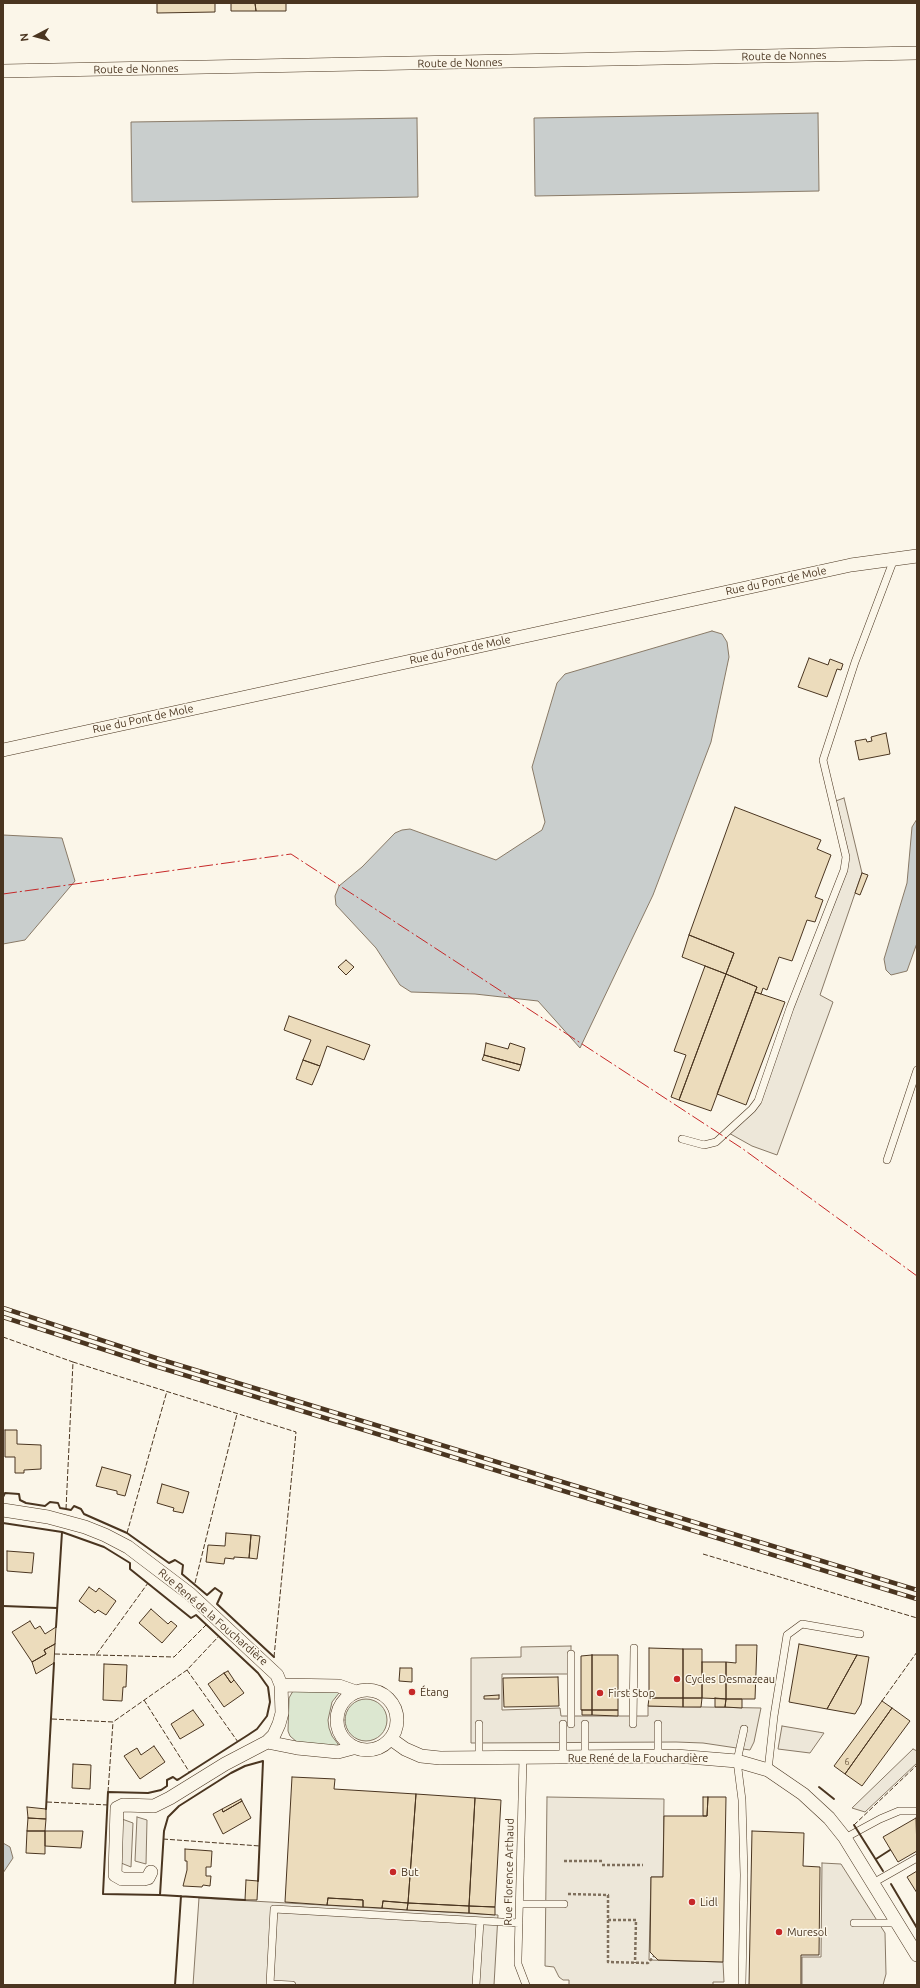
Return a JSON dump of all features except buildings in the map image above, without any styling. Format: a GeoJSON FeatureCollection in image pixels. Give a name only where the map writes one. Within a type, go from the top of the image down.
{"type":"FeatureCollection","features":[{"type":"Feature","properties":{"kind":"street","name":"Route de Nonnes"},"geometry":{"type":"LineString","coordinates":[[3,71],[917,53]]}},
{"type":"Feature","properties":{"kind":"street","name":"Rue du Pont de Mole"},"geometry":{"type":"LineString","coordinates":[[3,750],[851,565],[917,556]]}},
{"type":"Feature","properties":{"kind":"street","name":"Rue René de la Fouchardière"},"geometry":{"type":"LineString","coordinates":[[3,1510],[48,1517],[85,1527],[128,1547],[190,1594],[277,1675],[281,1685],[282,1708],[279,1724],[274,1735],[267,1742],[225,1764],[170,1798],[154,1806],[123,1806],[117,1808],[115,1875],[122,1879],[144,1879],[148,1878],[151,1872]]}},
{"type":"Feature","properties":{"kind":"street"},"geometry":{"type":"LineString","coordinates":[[281,1685],[339,1686],[356,1692]]}},
{"type":"Feature","properties":{"kind":"street"},"geometry":{"type":"LineString","coordinates":[[365,1689],[375,1690],[384,1695],[392,1702],[396,1710],[398,1720],[396,1730],[391,1739],[384,1746],[374,1750],[364,1751],[354,1748],[345,1742],[340,1734],[337,1719],[341,1704],[347,1697],[365,1689]]}},
{"type":"Feature","properties":{"kind":"street","name":"Rue René de la Fouchardière"},"geometry":{"type":"LineString","coordinates":[[391,1739],[405,1749],[421,1756],[440,1758],[703,1757],[737,1761],[768,1770],[803,1794],[829,1818],[845,1838],[917,1955]]}},
{"type":"Feature","properties":{"kind":"street"},"geometry":{"type":"LineString","coordinates":[[267,1742],[297,1748],[338,1752],[354,1748]]}},
{"type":"Feature","properties":{"kind":"lane"},"geometry":{"type":"LineString","coordinates":[[682,1139],[704,1145],[716,1142],[752,1109],[758,1101],[790,1008],[844,870],[846,857],[823,760],[856,662],[894,559]]}},
{"type":"Feature","properties":{"kind":"lane"},"geometry":{"type":"LineString","coordinates":[[887,1160],[917,1070]]}},
{"type":"Feature","properties":{"kind":"lane"},"geometry":{"type":"LineString","coordinates":[[768,1770],[774,1716],[787,1635],[802,1624],[860,1634]]}},
{"type":"Feature","properties":{"kind":"lane"},"geometry":{"type":"LineString","coordinates":[[633,1724],[634,1648]]}},
{"type":"Feature","properties":{"kind":"lane"},"geometry":{"type":"LineString","coordinates":[[571,1654],[571,1724]]}},
{"type":"Feature","properties":{"kind":"lane"},"geometry":{"type":"LineString","coordinates":[[479,1724],[479,1758]]}},
{"type":"Feature","properties":{"kind":"lane"},"geometry":{"type":"LineString","coordinates":[[563,1724],[563,1757]]}},
{"type":"Feature","properties":{"kind":"lane"},"geometry":{"type":"LineString","coordinates":[[585,1724],[585,1757]]}},
{"type":"Feature","properties":{"kind":"lane"},"geometry":{"type":"LineString","coordinates":[[658,1724],[658,1756]]}},
{"type":"Feature","properties":{"kind":"lane"},"geometry":{"type":"LineString","coordinates":[[742,1985],[744,1875],[742,1800],[737,1761],[744,1729]]}},
{"type":"Feature","properties":{"kind":"lane","name":"Rue Florence Arthaud"},"geometry":{"type":"LineString","coordinates":[[523,1758],[518,1964],[526,1985]]}},
{"type":"Feature","properties":{"kind":"lane"},"geometry":{"type":"LineString","coordinates":[[845,1838],[880,1819],[899,1811],[917,1811]]}},
{"type":"Feature","properties":{"kind":"lane"},"geometry":{"type":"LineString","coordinates":[[873,1883],[917,1858]]}},
{"type":"Feature","properties":{"kind":"lane"},"geometry":{"type":"LineString","coordinates":[[520,1904],[564,1904]]}},
{"type":"Feature","properties":{"kind":"lane"},"geometry":{"type":"LineString","coordinates":[[292,1985],[270,1984],[274,1909],[519,1923]]}},
{"type":"Feature","properties":{"kind":"lane"},"geometry":{"type":"LineString","coordinates":[[476,1985],[480,1921]]}},
{"type":"Feature","properties":{"kind":"lane"},"geometry":{"type":"LineString","coordinates":[[854,1923],[898,1923]]}},
{"type":"Feature","properties":{"kind":"path"},"geometry":{"type":"LineString","coordinates":[[564,1861],[643,1865]]}},
{"type":"Feature","properties":{"kind":"path"},"geometry":{"type":"LineString","coordinates":[[564,1894],[608,1895],[608,1962],[648,1963],[654,1956]]}},
{"type":"Feature","properties":{"kind":"path"},"geometry":{"type":"LineString","coordinates":[[608,1920],[636,1920],[635,1962]]}},
{"type":"Feature","properties":{"kind":"green space"},"geometry":{"type":"Polygon","coordinates":[[[293,1691],[337,1691],[339,1693],[332,1702],[328,1720],[332,1736],[338,1746],[298,1743],[290,1736],[288,1731],[289,1698],[293,1691]]]}},
{"type":"Feature","properties":{"kind":"green space"},"geometry":{"type":"Polygon","coordinates":[[[366,1699],[381,1705],[387,1720],[381,1735],[366,1741],[351,1735],[345,1720],[351,1705],[366,1699]]]}},
{"type":"Feature","properties":{"kind":"shaded area"},"geometry":{"type":"Polygon","coordinates":[[[818,113],[819,191],[535,196],[534,118],[818,113]]]}},
{"type":"Feature","properties":{"kind":"shaded area"},"geometry":{"type":"Polygon","coordinates":[[[417,118],[418,197],[132,202],[131,122],[417,118]]]}},
{"type":"Feature","properties":{"kind":"shaded area"},"geometry":{"type":"Polygon","coordinates":[[[712,631],[722,634],[727,642],[729,657],[711,742],[653,895],[580,1048],[538,1001],[475,994],[411,992],[400,985],[376,948],[336,905],[335,896],[339,886],[362,867],[395,833],[402,830],[410,829],[496,860],[542,830],[545,822],[532,767],[557,683],[565,674],[712,631]]]}},
{"type":"Feature","properties":{"kind":"shaded area"},"geometry":{"type":"Polygon","coordinates":[[[844,798],[862,873],[820,995],[833,1002],[777,1155],[752,1146],[727,1132],[752,1109],[846,857],[833,802],[844,798]]]}},
{"type":"Feature","properties":{"kind":"shaded area"},"geometry":{"type":"Polygon","coordinates":[[[917,819],[917,943],[907,971],[891,975],[886,970],[884,959],[907,883],[912,827],[917,819]]]}},
{"type":"Feature","properties":{"kind":"shaded area"},"geometry":{"type":"Polygon","coordinates":[[[3,835],[62,838],[75,881],[25,940],[3,944],[3,835]]]}},
{"type":"Feature","properties":{"kind":"shaded area"},"geometry":{"type":"Polygon","coordinates":[[[571,1646],[571,1674],[502,1674],[502,1710],[560,1708],[561,1716],[648,1716],[648,1706],[761,1708],[754,1742],[750,1750],[703,1743],[676,1742],[471,1743],[471,1658],[521,1657],[521,1647],[571,1646]]]}},
{"type":"Feature","properties":{"kind":"shaded area"},"geometry":{"type":"Polygon","coordinates":[[[782,1726],[824,1733],[810,1753],[778,1749],[782,1726]]]}},
{"type":"Feature","properties":{"kind":"shaded area"},"geometry":{"type":"Polygon","coordinates":[[[913,1749],[917,1751],[917,1763],[865,1812],[852,1808],[913,1749]]]}},
{"type":"Feature","properties":{"kind":"shaded area"},"geometry":{"type":"Polygon","coordinates":[[[547,1797],[664,1799],[663,1877],[651,1877],[649,1960],[723,1962],[724,1982],[713,1982],[713,1985],[569,1985],[569,1980],[563,1980],[559,1977],[554,1967],[545,1966],[547,1797]]]}},
{"type":"Feature","properties":{"kind":"shaded area"},"geometry":{"type":"Polygon","coordinates":[[[137,1817],[147,1820],[146,1864],[135,1861],[137,1817]]]}},
{"type":"Feature","properties":{"kind":"shaded area"},"geometry":{"type":"Polygon","coordinates":[[[122,1819],[133,1823],[131,1867],[121,1863],[122,1819]]]}},
{"type":"Feature","properties":{"kind":"shaded area"},"geometry":{"type":"Polygon","coordinates":[[[3,1843],[10,1847],[13,1858],[3,1873],[3,1843]]]}},
{"type":"Feature","properties":{"kind":"shaded area"},"geometry":{"type":"Polygon","coordinates":[[[822,1863],[841,1864],[885,1933],[886,1974],[883,1985],[802,1985],[802,1957],[821,1957],[822,1863]]]}},
{"type":"Feature","properties":{"kind":"shaded area"},"geometry":{"type":"Polygon","coordinates":[[[199,1898],[498,1915],[494,1985],[193,1985],[199,1898]]]}},
{"type":"Feature","properties":{"kind":"railway"},"geometry":{"type":"LineString","coordinates":[[3,1308],[159,1359],[917,1590]]}},
{"type":"Feature","properties":{"kind":"railway"},"geometry":{"type":"LineString","coordinates":[[3,1317],[158,1367],[917,1599]]}},
{"type":"Feature","properties":{"kind":"fence"},"geometry":{"type":"LineString","coordinates":[[3,1337],[73,1362]]}},
{"type":"Feature","properties":{"kind":"fence"},"geometry":{"type":"LineString","coordinates":[[66,1509],[73,1362],[296,1432],[274,1657]]}},
{"type":"Feature","properties":{"kind":"fence"},"geometry":{"type":"LineString","coordinates":[[127,1533],[167,1391]]}},
{"type":"Feature","properties":{"kind":"fence"},"geometry":{"type":"LineString","coordinates":[[195,1583],[237,1414]]}},
{"type":"Feature","properties":{"kind":"fence"},"geometry":{"type":"LineString","coordinates":[[703,1554],[917,1618]]}},
{"type":"Feature","properties":{"kind":"fence"},"geometry":{"type":"LineString","coordinates":[[55,1654],[96,1655],[148,1583]]}},
{"type":"Feature","properties":{"kind":"fence"},"geometry":{"type":"LineString","coordinates":[[96,1655],[174,1657],[206,1625]]}},
{"type":"Feature","properties":{"kind":"fence"},"geometry":{"type":"LineString","coordinates":[[52,1719],[113,1722],[187,1670],[219,1636]]}},
{"type":"Feature","properties":{"kind":"fence"},"geometry":{"type":"LineString","coordinates":[[882,1701],[917,1652]]}},
{"type":"Feature","properties":{"kind":"fence"},"geometry":{"type":"LineString","coordinates":[[187,1670],[238,1742]]}},
{"type":"Feature","properties":{"kind":"fence"},"geometry":{"type":"LineString","coordinates":[[144,1700],[190,1773]]}},
{"type":"Feature","properties":{"kind":"fence"},"geometry":{"type":"LineString","coordinates":[[108,1792],[113,1722]]}},
{"type":"Feature","properties":{"kind":"fence"},"geometry":{"type":"LineString","coordinates":[[854,1825],[917,1765]]}},
{"type":"Feature","properties":{"kind":"fence"},"geometry":{"type":"LineString","coordinates":[[47,1802],[108,1805]]}},
{"type":"Feature","properties":{"kind":"fence"},"geometry":{"type":"LineString","coordinates":[[163,1839],[260,1846]]}},
{"type":"Feature","properties":{"kind":"wall"},"geometry":{"type":"LineString","coordinates":[[3,1497],[5,1493],[19,1494],[20,1500],[26,1503],[45,1506],[50,1502],[58,1503],[60,1508],[71,1510],[74,1506],[81,1509],[84,1514],[127,1533],[169,1563],[175,1560],[183,1565],[182,1574],[207,1595],[215,1588],[222,1593],[217,1604],[274,1657]]}},
{"type":"Feature","properties":{"kind":"wall"},"geometry":{"type":"LineString","coordinates":[[3,1523],[62,1532]]}},
{"type":"Feature","properties":{"kind":"wall"},"geometry":{"type":"LineString","coordinates":[[56,1627],[62,1532],[104,1547],[130,1563],[130,1569],[191,1618],[196,1615],[258,1673],[268,1687],[270,1702],[267,1716],[257,1729],[248,1735],[179,1779],[177,1780],[173,1777],[167,1780],[167,1786],[161,1790],[148,1793],[108,1792],[103,1894],[160,1895]]}},
{"type":"Feature","properties":{"kind":"wall"},"geometry":{"type":"LineString","coordinates":[[3,1606],[57,1608]]}},
{"type":"Feature","properties":{"kind":"wall"},"geometry":{"type":"LineString","coordinates":[[46,1809],[54,1663]]}},
{"type":"Feature","properties":{"kind":"wall"},"geometry":{"type":"LineString","coordinates":[[245,1900],[160,1895],[164,1831],[168,1817],[179,1806],[231,1773],[245,1766],[263,1761],[258,1881]]}},
{"type":"Feature","properties":{"kind":"wall"},"geometry":{"type":"LineString","coordinates":[[819,1787],[834,1799]]}},
{"type":"Feature","properties":{"kind":"wall"},"geometry":{"type":"LineString","coordinates":[[854,1825],[883,1871]]}},
{"type":"Feature","properties":{"kind":"wall"},"geometry":{"type":"LineString","coordinates":[[876,1859],[890,1850]]}},
{"type":"Feature","properties":{"kind":"wall"},"geometry":{"type":"LineString","coordinates":[[891,1884],[917,1928]]}},
{"type":"Feature","properties":{"kind":"wall"},"geometry":{"type":"LineString","coordinates":[[175,1985],[181,1896]]}},
{"type":"Feature","properties":{"kind":"power"},"geometry":{"type":"LineString","coordinates":[[3,894],[291,854],[743,1149],[917,1276]]}},
{"type":"Feature","properties":{"kind":"place","name":"Cycles Desmazeau"},"geometry":{"type":"Point","coordinates":[677,1679]}},
{"type":"Feature","properties":{"kind":"place","name":"Étang"},"geometry":{"type":"Point","coordinates":[412,1692]}},
{"type":"Feature","properties":{"kind":"place","name":"First Stop"},"geometry":{"type":"Point","coordinates":[600,1693]}},
{"type":"Feature","properties":{"kind":"place","name":"But"},"geometry":{"type":"Point","coordinates":[393,1872]}},
{"type":"Feature","properties":{"kind":"place","name":"Lidl"},"geometry":{"type":"Point","coordinates":[692,1902]}},
{"type":"Feature","properties":{"kind":"place","name":"Muresol"},"geometry":{"type":"Point","coordinates":[779,1932]}}]}
